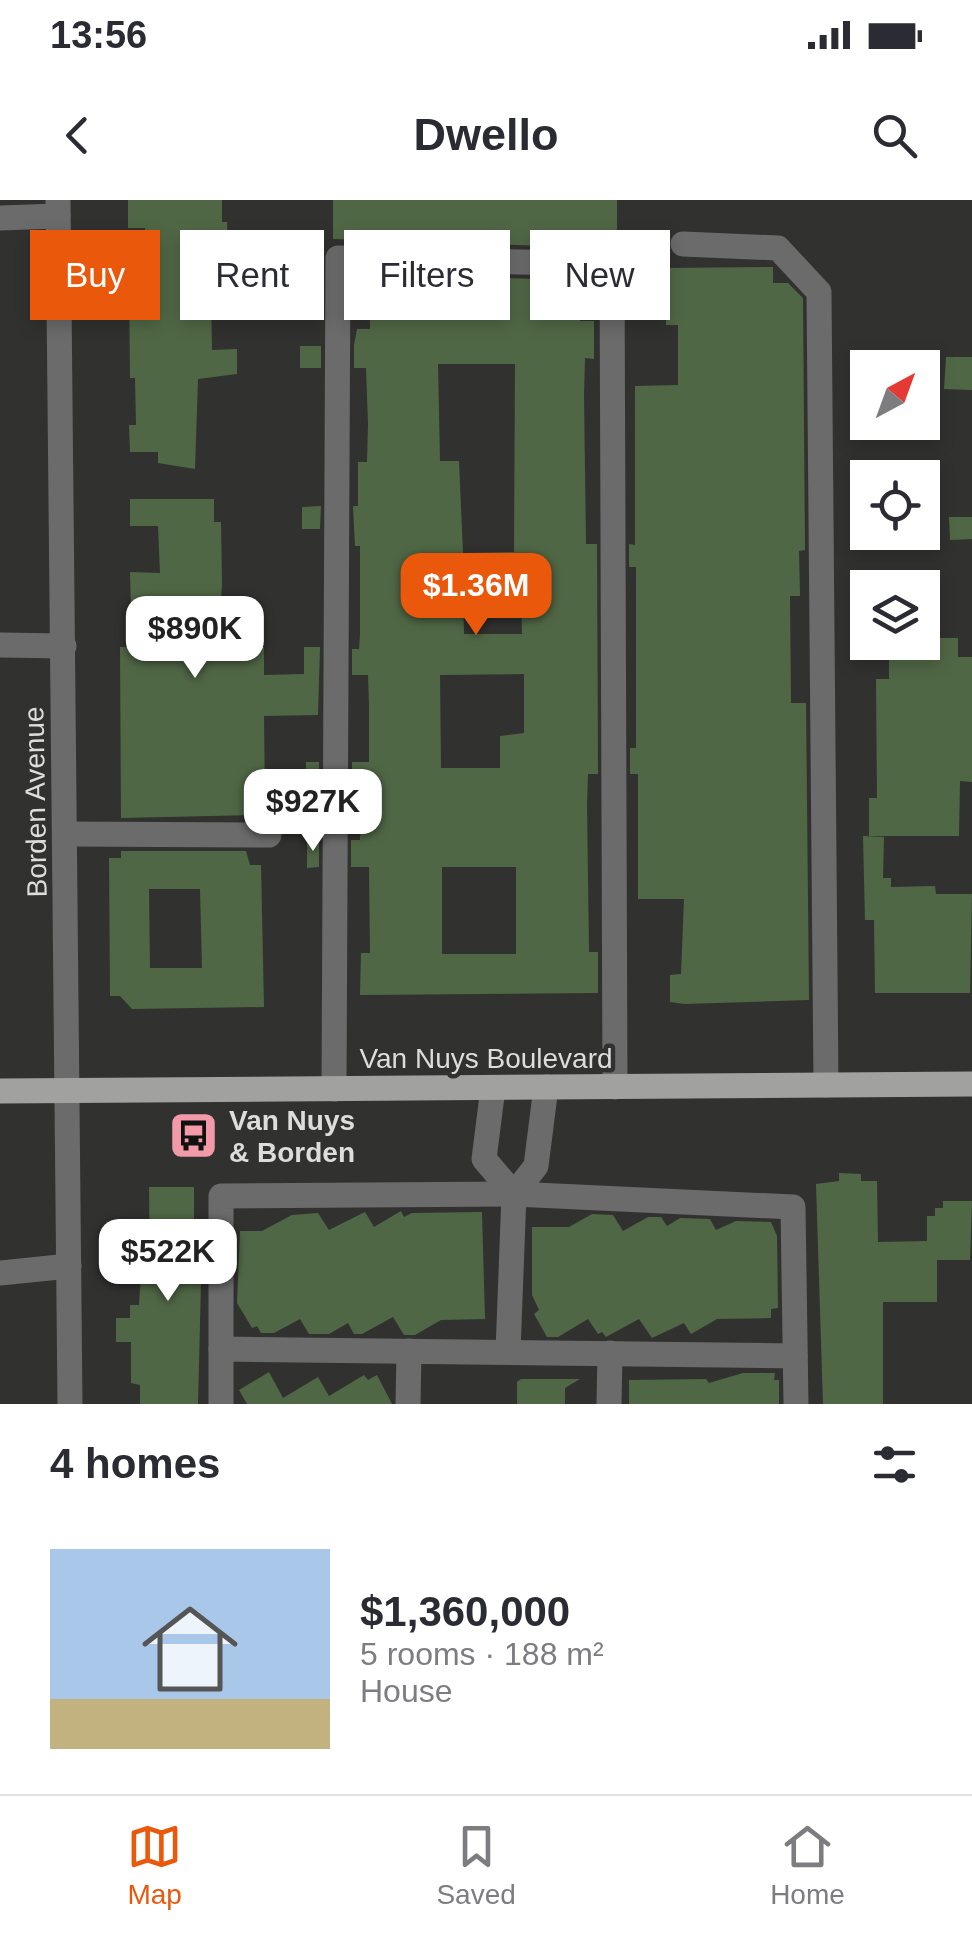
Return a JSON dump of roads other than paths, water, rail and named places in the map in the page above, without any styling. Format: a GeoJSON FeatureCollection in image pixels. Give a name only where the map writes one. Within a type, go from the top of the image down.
{"type":"FeatureCollection","features":[{"type":"Feature","properties":{"kind":"main road","name":"Van Nuys Boulevard"},"geometry":{"type":"LineString","coordinates":[[0,1091],[972,1084]]}},
{"type":"Feature","properties":{"kind":"street"},"geometry":{"type":"LineString","coordinates":[[0,218],[58,208]]}},
{"type":"Feature","properties":{"kind":"street","name":"Borden Avenue"},"geometry":{"type":"LineString","coordinates":[[58,208],[70,1404]]}},
{"type":"Feature","properties":{"kind":"street"},"geometry":{"type":"LineString","coordinates":[[683,244],[778,248],[819,292],[826,1085]]}},
{"type":"Feature","properties":{"kind":"street"},"geometry":{"type":"LineString","coordinates":[[334,1089],[338,258],[612,264],[615,1086]]}},
{"type":"Feature","properties":{"kind":"street"},"geometry":{"type":"LineString","coordinates":[[0,645],[64,646]]}},
{"type":"Feature","properties":{"kind":"street"},"geometry":{"type":"LineString","coordinates":[[66,834],[269,835]]}},
{"type":"Feature","properties":{"kind":"street"},"geometry":{"type":"LineString","coordinates":[[493,1088],[484,1160],[514,1194]]}},
{"type":"Feature","properties":{"kind":"street"},"geometry":{"type":"LineString","coordinates":[[508,1352],[514,1194],[536,1166],[546,1088]]}},
{"type":"Feature","properties":{"kind":"street"},"geometry":{"type":"LineString","coordinates":[[221,1404],[221,1196],[514,1194],[793,1207],[796,1404]]}},
{"type":"Feature","properties":{"kind":"street"},"geometry":{"type":"LineString","coordinates":[[0,1274],[69,1266]]}},
{"type":"Feature","properties":{"kind":"street"},"geometry":{"type":"LineString","coordinates":[[221,1349],[796,1356]]}},
{"type":"Feature","properties":{"kind":"street"},"geometry":{"type":"LineString","coordinates":[[408,1404],[409,1351]]}},
{"type":"Feature","properties":{"kind":"street"},"geometry":{"type":"LineString","coordinates":[[609,1404],[610,1353]]}},
{"type":"Feature","properties":{"kind":"place","name":"Van Nuys & Borden"},"geometry":{"type":"Point","coordinates":[194,1136]}}]}
